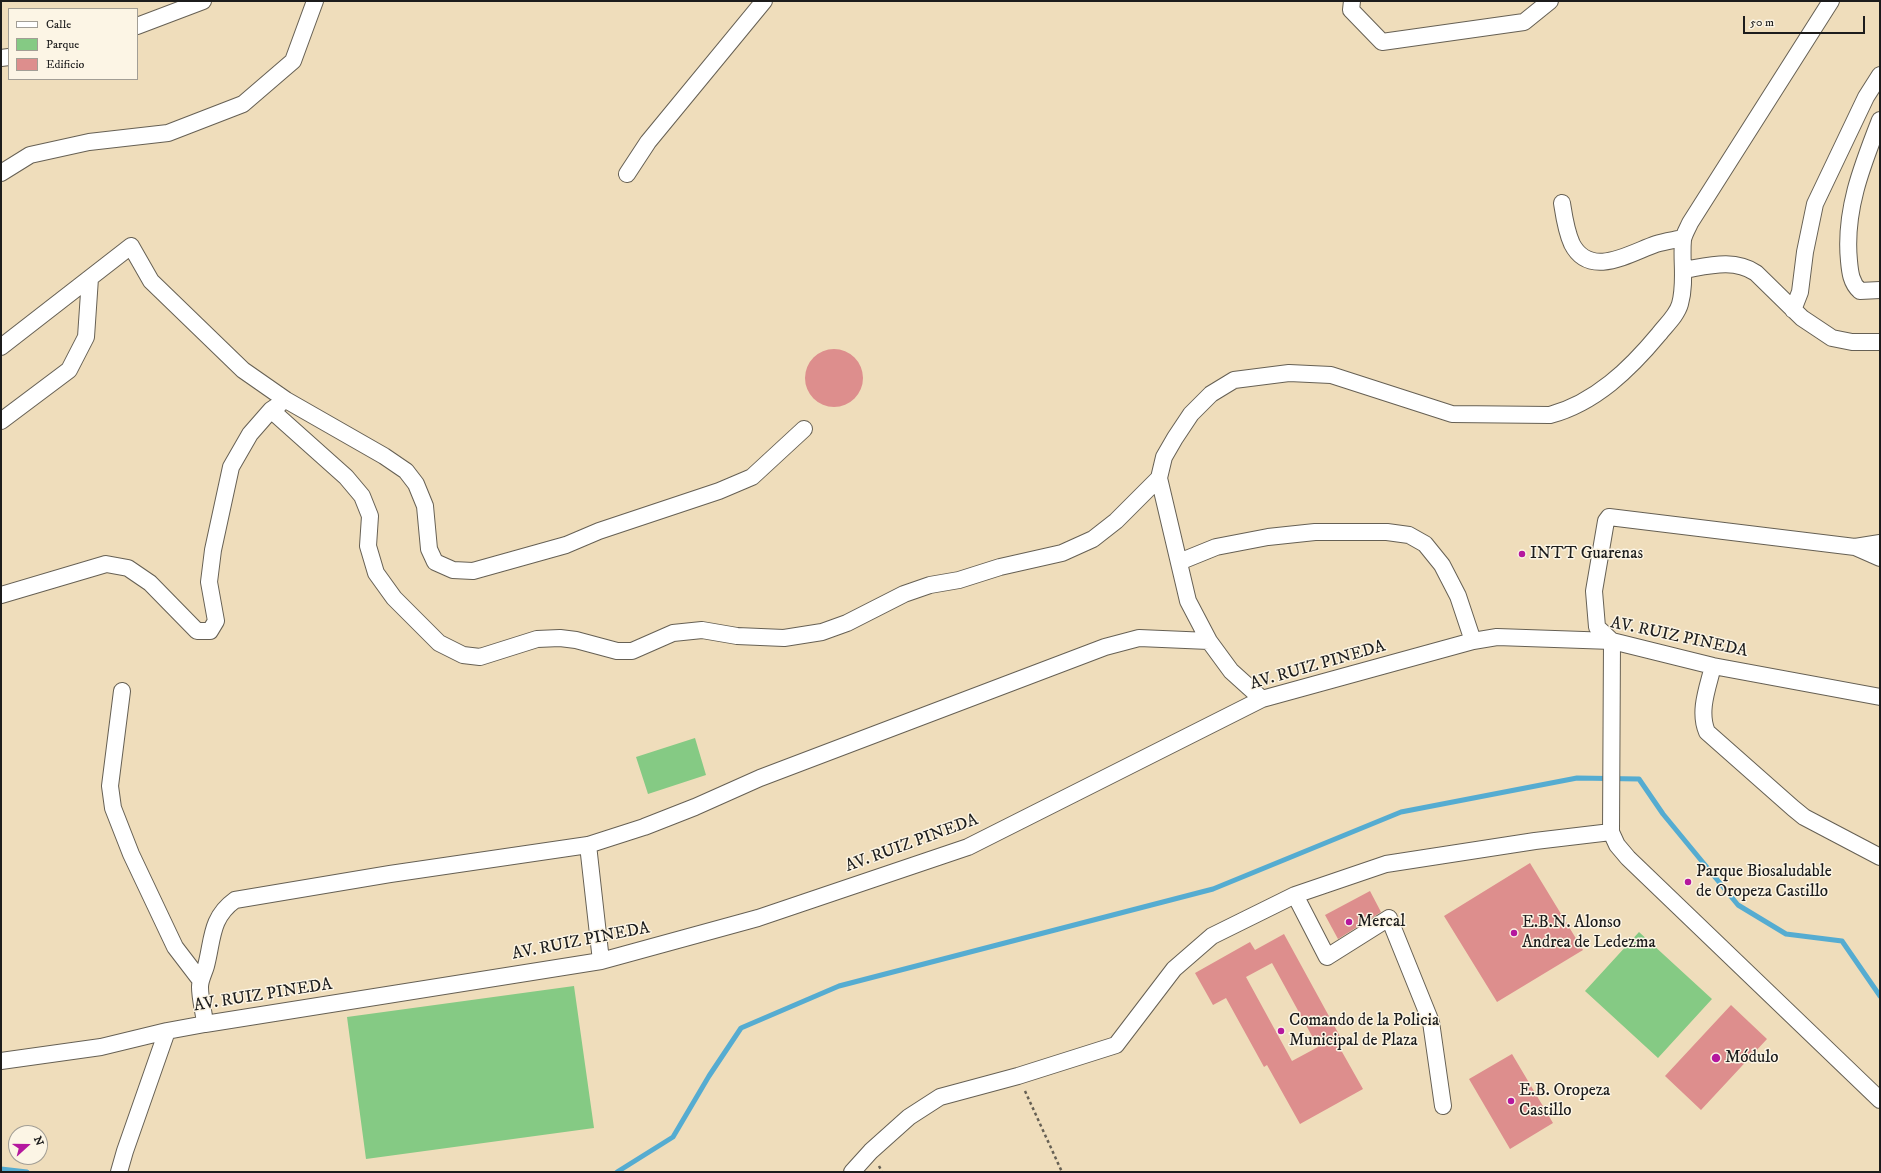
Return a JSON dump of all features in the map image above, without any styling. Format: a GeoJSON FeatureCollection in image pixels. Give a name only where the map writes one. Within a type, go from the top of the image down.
{"type":"FeatureCollection","features":[{"type":"Feature","properties":{"kind":"street"},"geometry":{"type":"LineString","coordinates":[[138,26],[203,1]]}},
{"type":"Feature","properties":{"kind":"street"},"geometry":{"type":"LineString","coordinates":[[1,173],[30,156],[89,142],[168,133],[243,104],[293,60],[315,1]]}},
{"type":"Feature","properties":{"kind":"street"},"geometry":{"type":"LineString","coordinates":[[626,174],[648,142],[764,1]]}},
{"type":"Feature","properties":{"kind":"street"},"geometry":{"type":"LineString","coordinates":[[1352,1],[1352,10],[1382,42],[1524,22],[1550,1]]}},
{"type":"Feature","properties":{"kind":"street"},"geometry":{"type":"LineString","coordinates":[[1262,699],[1231,671],[1209,641],[1188,601],[1159,478],[1164,457],[1191,414],[1211,394],[1234,380],[1289,373],[1331,376],[1452,414],[1527,416],[1550,415],[1564,411],[1600,391],[1632,363],[1666,326],[1680,305],[1684,270],[1683,238],[1690,223],[1831,1]]}},
{"type":"Feature","properties":{"kind":"street"},"geometry":{"type":"LineString","coordinates":[[1793,310],[1800,292],[1805,252],[1815,204],[1866,96],[1880,75]]}},
{"type":"Feature","properties":{"kind":"street"},"geometry":{"type":"LineString","coordinates":[[1880,120],[1866,155],[1854,194],[1849,219],[1848,252],[1851,276],[1855,287],[1860,291],[1880,290]]}},
{"type":"Feature","properties":{"kind":"street"},"geometry":{"type":"LineString","coordinates":[[1562,203],[1572,244],[1577,252],[1587,260],[1596,262],[1609,261],[1657,244],[1683,238]]}},
{"type":"Feature","properties":{"kind":"street"},"geometry":{"type":"LineString","coordinates":[[1,347],[132,246],[151,281],[243,370],[286,400],[384,456],[406,471],[416,484],[425,506],[429,548],[435,562],[453,570],[472,571],[566,544],[599,531],[719,491],[752,477],[804,429]]}},
{"type":"Feature","properties":{"kind":"street"},"geometry":{"type":"LineString","coordinates":[[1684,270],[1716,264],[1737,264],[1747,267],[1756,272],[1793,310],[1832,338],[1852,342],[1880,342]]}},
{"type":"Feature","properties":{"kind":"street"},"geometry":{"type":"LineString","coordinates":[[1,421],[69,370],[86,337],[90,278]]}},
{"type":"Feature","properties":{"kind":"street"},"geometry":{"type":"LineString","coordinates":[[1,595],[106,564],[128,568],[150,582],[197,631],[210,631],[216,621],[209,582],[213,550],[231,467],[250,434],[271,410],[286,400]]}},
{"type":"Feature","properties":{"kind":"street"},"geometry":{"type":"LineString","coordinates":[[271,410],[346,477],[362,496],[370,516],[368,546],[376,573],[394,598],[439,643],[463,655],[480,657],[537,640],[560,638],[576,640],[617,651],[632,651],[672,633],[702,630],[737,636],[784,638],[822,632],[847,623],[910,592],[930,585],[960,580],[1000,566],[1062,553],[1093,539],[1116,521],[1159,478]]}},
{"type":"Feature","properties":{"kind":"street"},"geometry":{"type":"LineString","coordinates":[[1880,543],[1855,547],[1609,517],[1606,521],[1594,591],[1597,627],[1612,641],[1611,832],[1617,845],[1628,858],[1880,1100]]}},
{"type":"Feature","properties":{"kind":"street"},"geometry":{"type":"LineString","coordinates":[[1179,562],[1216,547],[1268,537],[1315,532],[1388,532],[1409,534],[1425,544],[1442,566],[1458,596],[1473,641]]}},
{"type":"Feature","properties":{"kind":"street"},"geometry":{"type":"LineString","coordinates":[[1855,547],[1880,558]]}},
{"type":"Feature","properties":{"kind":"street","name":"AV. RUIZ PINEDA"},"geometry":{"type":"LineString","coordinates":[[1,1061],[101,1048],[167,1031],[205,1024],[601,961],[758,918],[968,847],[1262,699],[1473,641],[1497,637],[1612,641],[1713,666],[1880,697]]}},
{"type":"Feature","properties":{"kind":"street"},"geometry":{"type":"LineString","coordinates":[[205,1024],[200,987],[206,966],[210,942],[216,922],[225,907],[235,900],[390,874],[588,845],[652,824],[696,807],[760,778],[1105,648],[1139,638],[1209,641]]}},
{"type":"Feature","properties":{"kind":"street"},"geometry":{"type":"LineString","coordinates":[[1713,666],[1702,721],[1707,732],[1804,817],[1880,857]]}},
{"type":"Feature","properties":{"kind":"street"},"geometry":{"type":"LineString","coordinates":[[122,691],[110,786],[113,808],[132,854],[175,947],[201,981]]}},
{"type":"Feature","properties":{"kind":"street"},"geometry":{"type":"LineString","coordinates":[[852,1172],[871,1151],[909,1117],[940,1097],[1018,1076],[1116,1046],[1174,970],[1212,936],[1295,895],[1386,864],[1535,841],[1611,832]]}},
{"type":"Feature","properties":{"kind":"street"},"geometry":{"type":"LineString","coordinates":[[588,845],[601,961]]}},
{"type":"Feature","properties":{"kind":"street"},"geometry":{"type":"LineString","coordinates":[[1295,895],[1327,957],[1389,918],[1431,1022],[1443,1106]]}},
{"type":"Feature","properties":{"kind":"street"},"geometry":{"type":"LineString","coordinates":[[119,1172],[124,1151],[167,1031]]}},
{"type":"Feature","properties":{"kind":"path"},"geometry":{"type":"LineString","coordinates":[[1018,1076],[1062,1172]]}},
{"type":"Feature","properties":{"kind":"green space"},"geometry":{"type":"Polygon","coordinates":[[[695,738],[706,775],[648,794],[636,757],[695,738]]]}},
{"type":"Feature","properties":{"kind":"green space"},"geometry":{"type":"Polygon","coordinates":[[[1639,932],[1712,999],[1658,1058],[1585,991],[1639,932]]]}},
{"type":"Feature","properties":{"kind":"green space"},"geometry":{"type":"Polygon","coordinates":[[[574,986],[594,1128],[366,1159],[347,1017],[574,986]]]}},
{"type":"Feature","properties":{"kind":"building"},"geometry":{"type":"Polygon","coordinates":[[[834,349],[845,351],[858,362],[861,367],[863,378],[861,389],[850,402],[845,405],[834,407],[823,405],[810,394],[807,389],[805,378],[807,367],[818,354],[823,351],[834,349]]]}},
{"type":"Feature","properties":{"kind":"building","name":"E.B.N. Alonso Andrea de Ledezma"},"geometry":{"type":"Polygon","coordinates":[[[1530,863],[1583,950],[1497,1002],[1444,916],[1530,863]]]}},
{"type":"Feature","properties":{"kind":"building","name":"Mercal"},"geometry":{"type":"Polygon","coordinates":[[[1370,891],[1381,912],[1338,939],[1325,915],[1370,891]]]}},
{"type":"Feature","properties":{"kind":"building"},"geometry":{"type":"Polygon","coordinates":[[[1284,934],[1342,1040],[1337,1043],[1363,1089],[1300,1124],[1267,1065],[1264,1067],[1226,998],[1213,1005],[1195,973],[1250,942],[1255,950],[1284,934]],[[1272,963],[1246,977],[1292,1061],[1318,1047],[1272,963]]]}},
{"type":"Feature","properties":{"kind":"building","name":"Módulo"},"geometry":{"type":"Polygon","coordinates":[[[1731,1005],[1767,1039],[1701,1110],[1665,1076],[1731,1005]]]}},
{"type":"Feature","properties":{"kind":"building","name":"E.B. Oropeza Castillo"},"geometry":{"type":"Polygon","coordinates":[[[1512,1054],[1553,1123],[1510,1149],[1469,1079],[1512,1054]]]}},
{"type":"Feature","properties":{"kind":"waterway"},"geometry":{"type":"LineString","coordinates":[[617,1172],[673,1137],[709,1076],[741,1028],[839,986],[1213,889],[1401,812],[1577,778],[1639,779],[1663,814],[1738,905],[1786,934],[1842,941],[1880,996]]}},
{"type":"Feature","properties":{"kind":"waterway"},"geometry":{"type":"LineString","coordinates":[[1,1169],[27,1172]]}},
{"type":"Feature","properties":{"kind":"place","name":"INTT Guarenas"},"geometry":{"type":"Point","coordinates":[1522,554]}},
{"type":"Feature","properties":{"kind":"place","name":"Parque Biosaludable de Oropeza Castillo"},"geometry":{"type":"Point","coordinates":[1688,882]}},
{"type":"Feature","properties":{"kind":"place","name":"Mercal"},"geometry":{"type":"Point","coordinates":[1349,922]}},
{"type":"Feature","properties":{"kind":"place","name":"E.B.N. Alonso Andrea de Ledezma"},"geometry":{"type":"Point","coordinates":[1514,933]}},
{"type":"Feature","properties":{"kind":"place","name":"Comando de la Policia Municipal de Plaza"},"geometry":{"type":"Point","coordinates":[1281,1031]}},
{"type":"Feature","properties":{"kind":"place","name":"Módulo"},"geometry":{"type":"Point","coordinates":[1716,1058]}},
{"type":"Feature","properties":{"kind":"place","name":"E.B. Oropeza Castillo"},"geometry":{"type":"Point","coordinates":[1511,1101]}}]}
